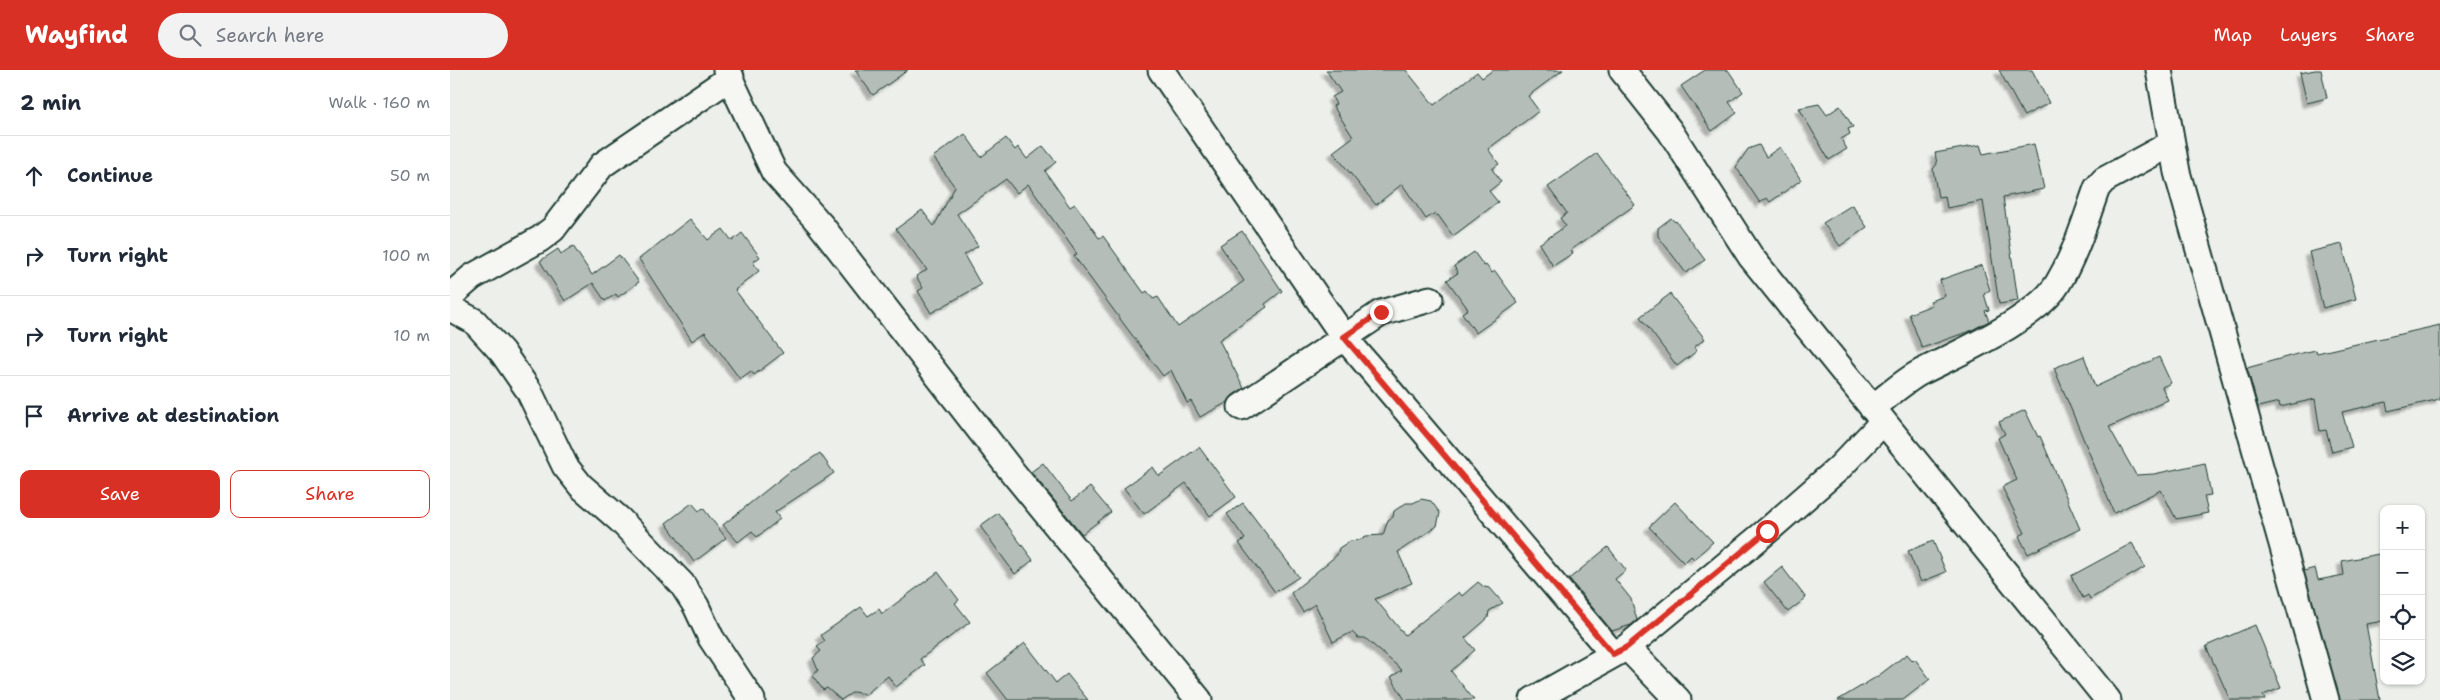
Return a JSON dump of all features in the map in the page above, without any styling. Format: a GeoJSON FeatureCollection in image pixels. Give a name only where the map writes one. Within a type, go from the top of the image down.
{"type":"FeatureCollection","features":[{"type":"Feature","properties":{"kind":"street"},"geometry":{"type":"LineString","coordinates":[[1161,70],[1344,337],[1620,651],[1678,700]]}},
{"type":"Feature","properties":{"kind":"street"},"geometry":{"type":"LineString","coordinates":[[1622,70],[1670,131],[1751,257],[2108,700]]}},
{"type":"Feature","properties":{"kind":"street"},"geometry":{"type":"LineString","coordinates":[[2159,70],[2179,182],[2326,700]]}},
{"type":"Feature","properties":{"kind":"street"},"geometry":{"type":"LineString","coordinates":[[450,296],[472,277],[540,239],[553,229],[602,165],[729,74],[774,172],[793,191],[820,224],[1010,470],[1199,700]]}},
{"type":"Feature","properties":{"kind":"street"},"geometry":{"type":"LineString","coordinates":[[1532,700],[1620,651],[1767,531],[1838,469],[1878,415],[1920,372],[1956,356],[2024,316],[2058,284],[2076,250],[2097,188],[2104,180],[2172,143]]}},
{"type":"Feature","properties":{"kind":"street"},"geometry":{"type":"LineString","coordinates":[[1241,407],[1381,312],[1430,299]]}},
{"type":"Feature","properties":{"kind":"street"},"geometry":{"type":"LineString","coordinates":[[450,308],[474,321],[502,352],[528,391],[565,466],[581,486],[620,520],[682,584],[696,606],[710,638],[752,700]]}},
{"type":"Feature","properties":{"kind":"building"},"geometry":{"type":"Polygon","coordinates":[[[855,70],[908,70],[873,95],[855,70]]]}},
{"type":"Feature","properties":{"kind":"building"},"geometry":{"type":"Polygon","coordinates":[[[1326,70],[1406,70],[1434,105],[1477,72],[1482,78],[1493,70],[1563,70],[1528,96],[1539,111],[1488,149],[1499,164],[1492,169],[1501,182],[1489,191],[1498,202],[1453,236],[1435,213],[1426,219],[1402,184],[1376,205],[1333,152],[1353,137],[1333,106],[1336,104],[1332,97],[1341,92],[1326,70]]]}},
{"type":"Feature","properties":{"kind":"building"},"geometry":{"type":"Polygon","coordinates":[[[1705,70],[1728,70],[1743,92],[1729,102],[1737,113],[1712,131],[1681,86],[1705,70]]]}},
{"type":"Feature","properties":{"kind":"building"},"geometry":{"type":"Polygon","coordinates":[[[1999,70],[2032,70],[2049,103],[2024,116],[1999,70]]]}},
{"type":"Feature","properties":{"kind":"building"},"geometry":{"type":"Polygon","coordinates":[[[2321,70],[2327,98],[2307,103],[2300,73],[2321,70]]]}},
{"type":"Feature","properties":{"kind":"building"},"geometry":{"type":"Polygon","coordinates":[[[1819,104],[1827,115],[1840,106],[1853,127],[1848,129],[1850,134],[1841,139],[1847,149],[1829,160],[1799,108],[1819,104]]]}},
{"type":"Feature","properties":{"kind":"building"},"geometry":{"type":"Polygon","coordinates":[[[965,134],[981,157],[1006,138],[1015,150],[1018,147],[1027,159],[1043,146],[1056,162],[1045,171],[1070,207],[1075,204],[1099,238],[1103,236],[1144,293],[1147,291],[1153,299],[1158,297],[1178,327],[1244,281],[1220,245],[1242,231],[1282,291],[1265,304],[1267,307],[1219,340],[1244,388],[1233,395],[1228,402],[1200,417],[1191,401],[1187,403],[1171,370],[1163,376],[1126,327],[1074,256],[1077,254],[1028,184],[1017,193],[1006,179],[957,214],[978,246],[964,255],[981,285],[931,313],[918,291],[923,288],[916,276],[927,270],[896,229],[922,210],[934,226],[955,187],[933,157],[965,134]]]}},
{"type":"Feature","properties":{"kind":"building"},"geometry":{"type":"Polygon","coordinates":[[[2034,144],[2044,189],[2003,197],[2018,301],[1999,304],[1983,201],[1947,208],[1945,196],[1938,197],[1933,169],[1937,164],[1935,153],[1980,145],[1983,154],[2034,144]]]}},
{"type":"Feature","properties":{"kind":"building"},"geometry":{"type":"Polygon","coordinates":[[[1759,145],[1766,157],[1780,147],[1801,180],[1770,202],[1767,198],[1760,203],[1736,167],[1748,149],[1759,145]]]}},
{"type":"Feature","properties":{"kind":"building"},"geometry":{"type":"Polygon","coordinates":[[[1597,153],[1635,205],[1571,250],[1573,253],[1553,266],[1539,244],[1566,226],[1560,218],[1567,213],[1548,187],[1597,153]]]}},
{"type":"Feature","properties":{"kind":"building"},"geometry":{"type":"Polygon","coordinates":[[[1852,205],[1867,227],[1840,246],[1823,223],[1852,205]]]}},
{"type":"Feature","properties":{"kind":"building"},"geometry":{"type":"Polygon","coordinates":[[[1671,218],[1676,221],[1705,260],[1686,273],[1658,236],[1658,228],[1671,218]]]}},
{"type":"Feature","properties":{"kind":"building"},"geometry":{"type":"Polygon","coordinates":[[[690,219],[708,240],[723,229],[732,241],[742,233],[760,257],[753,262],[759,271],[735,290],[783,353],[754,375],[751,371],[740,379],[705,332],[692,341],[639,259],[690,219]]]}},
{"type":"Feature","properties":{"kind":"building"},"geometry":{"type":"Polygon","coordinates":[[[2342,244],[2356,299],[2323,308],[2309,252],[2342,244]]]}},
{"type":"Feature","properties":{"kind":"building"},"geometry":{"type":"Polygon","coordinates":[[[573,246],[592,275],[619,255],[639,282],[618,297],[616,294],[605,301],[593,283],[565,301],[540,261],[558,249],[561,254],[573,246]]]}},
{"type":"Feature","properties":{"kind":"building"},"geometry":{"type":"Polygon","coordinates":[[[1474,252],[1484,266],[1486,265],[1492,273],[1495,271],[1518,303],[1476,333],[1462,313],[1468,309],[1447,280],[1458,273],[1454,266],[1474,252]]]}},
{"type":"Feature","properties":{"kind":"building"},"geometry":{"type":"Polygon","coordinates":[[[1982,265],[1990,290],[1984,294],[1989,310],[1985,311],[1989,321],[1970,331],[1922,348],[1909,314],[1932,305],[1930,301],[1945,296],[1940,280],[1982,265]]]}},
{"type":"Feature","properties":{"kind":"building"},"geometry":{"type":"Polygon","coordinates":[[[1670,294],[1705,339],[1694,347],[1697,351],[1677,366],[1640,317],[1670,294]]]}},
{"type":"Feature","properties":{"kind":"building"},"geometry":{"type":"Polygon","coordinates":[[[2440,325],[2440,399],[2388,411],[2386,402],[2342,412],[2352,447],[2332,452],[2326,430],[2320,431],[2315,399],[2280,407],[2279,402],[2258,407],[2247,368],[2297,354],[2316,350],[2317,353],[2440,325]]]}},
{"type":"Feature","properties":{"kind":"building"},"geometry":{"type":"Polygon","coordinates":[[[2084,356],[2095,387],[2159,357],[2171,383],[2162,387],[2168,400],[2109,427],[2136,475],[2154,474],[2205,463],[2211,495],[2204,496],[2208,513],[2176,519],[2161,490],[2114,513],[2054,368],[2084,356]]]}},
{"type":"Feature","properties":{"kind":"building"},"geometry":{"type":"Polygon","coordinates":[[[2025,410],[2038,437],[2040,436],[2080,529],[2028,554],[2019,536],[2025,533],[2002,487],[2017,480],[1998,438],[2005,434],[1999,422],[2025,410]]]}},
{"type":"Feature","properties":{"kind":"building"},"geometry":{"type":"Polygon","coordinates":[[[1199,447],[1236,497],[1210,516],[1186,483],[1144,514],[1124,488],[1153,467],[1159,476],[1199,447]]]}},
{"type":"Feature","properties":{"kind":"building"},"geometry":{"type":"Polygon","coordinates":[[[820,453],[834,473],[775,512],[780,519],[757,537],[752,531],[738,542],[723,525],[793,469],[820,453]]]}},
{"type":"Feature","properties":{"kind":"building"},"geometry":{"type":"Polygon","coordinates":[[[1043,463],[1072,501],[1090,487],[1111,512],[1082,534],[1031,472],[1043,463]]]}},
{"type":"Feature","properties":{"kind":"building"},"geometry":{"type":"Polygon","coordinates":[[[1421,499],[1431,501],[1440,513],[1437,526],[1398,552],[1412,583],[1375,599],[1405,635],[1459,592],[1462,596],[1478,582],[1484,587],[1490,588],[1503,603],[1489,611],[1488,618],[1465,638],[1475,650],[1451,671],[1474,700],[1405,700],[1391,677],[1402,670],[1365,638],[1358,638],[1352,632],[1333,642],[1315,604],[1303,612],[1291,593],[1337,555],[1339,548],[1350,541],[1359,540],[1366,536],[1383,535],[1388,520],[1393,517],[1394,511],[1406,503],[1413,503],[1421,499]]]}},
{"type":"Feature","properties":{"kind":"building"},"geometry":{"type":"Polygon","coordinates":[[[1675,502],[1713,542],[1694,559],[1691,556],[1684,563],[1649,527],[1675,502]]]}},
{"type":"Feature","properties":{"kind":"building"},"geometry":{"type":"Polygon","coordinates":[[[692,503],[699,511],[703,508],[726,538],[694,562],[666,523],[692,503]]]}},
{"type":"Feature","properties":{"kind":"building"},"geometry":{"type":"Polygon","coordinates":[[[1243,503],[1299,577],[1275,592],[1239,543],[1245,539],[1227,514],[1243,503]]]}},
{"type":"Feature","properties":{"kind":"building"},"geometry":{"type":"Polygon","coordinates":[[[998,513],[1033,560],[1015,574],[980,526],[998,513]]]}},
{"type":"Feature","properties":{"kind":"building"},"geometry":{"type":"Polygon","coordinates":[[[1933,541],[1946,572],[1921,582],[1908,551],[1933,541]]]}},
{"type":"Feature","properties":{"kind":"building"},"geometry":{"type":"Polygon","coordinates":[[[2132,543],[2145,567],[2090,599],[2088,595],[2083,598],[2071,576],[2132,543]]]}},
{"type":"Feature","properties":{"kind":"building"},"geometry":{"type":"Polygon","coordinates":[[[1608,547],[1626,570],[1615,579],[1631,599],[1637,620],[1631,625],[1612,631],[1569,579],[1608,547]]]}},
{"type":"Feature","properties":{"kind":"building"},"geometry":{"type":"Polygon","coordinates":[[[2380,554],[2380,622],[2366,624],[2380,700],[2340,700],[2304,571],[2315,568],[2318,580],[2344,575],[2342,561],[2380,554]]]}},
{"type":"Feature","properties":{"kind":"building"},"geometry":{"type":"Polygon","coordinates":[[[1782,567],[1806,598],[1788,612],[1764,582],[1782,567]]]}},
{"type":"Feature","properties":{"kind":"building"},"geometry":{"type":"Polygon","coordinates":[[[938,572],[959,600],[955,603],[970,622],[920,659],[925,665],[896,687],[888,676],[866,694],[853,692],[841,700],[827,688],[823,690],[813,676],[818,670],[813,658],[821,651],[817,647],[825,641],[821,635],[861,607],[868,616],[879,609],[882,614],[938,572]]]}},
{"type":"Feature","properties":{"kind":"building"},"geometry":{"type":"Polygon","coordinates":[[[2255,625],[2281,688],[2263,695],[2265,700],[2230,700],[2206,646],[2255,625]]]}},
{"type":"Feature","properties":{"kind":"building"},"geometry":{"type":"Polygon","coordinates":[[[1025,643],[1056,683],[1067,674],[1088,700],[1008,700],[987,673],[1025,643]]]}},
{"type":"Feature","properties":{"kind":"building"},"geometry":{"type":"Polygon","coordinates":[[[1907,654],[1913,661],[1915,659],[1930,679],[1903,700],[1838,700],[1878,676],[1907,654]]]}},
{"type":"Feature","properties":{"kind":"route"},"geometry":{"type":"LineString","coordinates":[[1381,312],[1344,337],[1613,654],[1627,647],[1767,531]]}}]}
